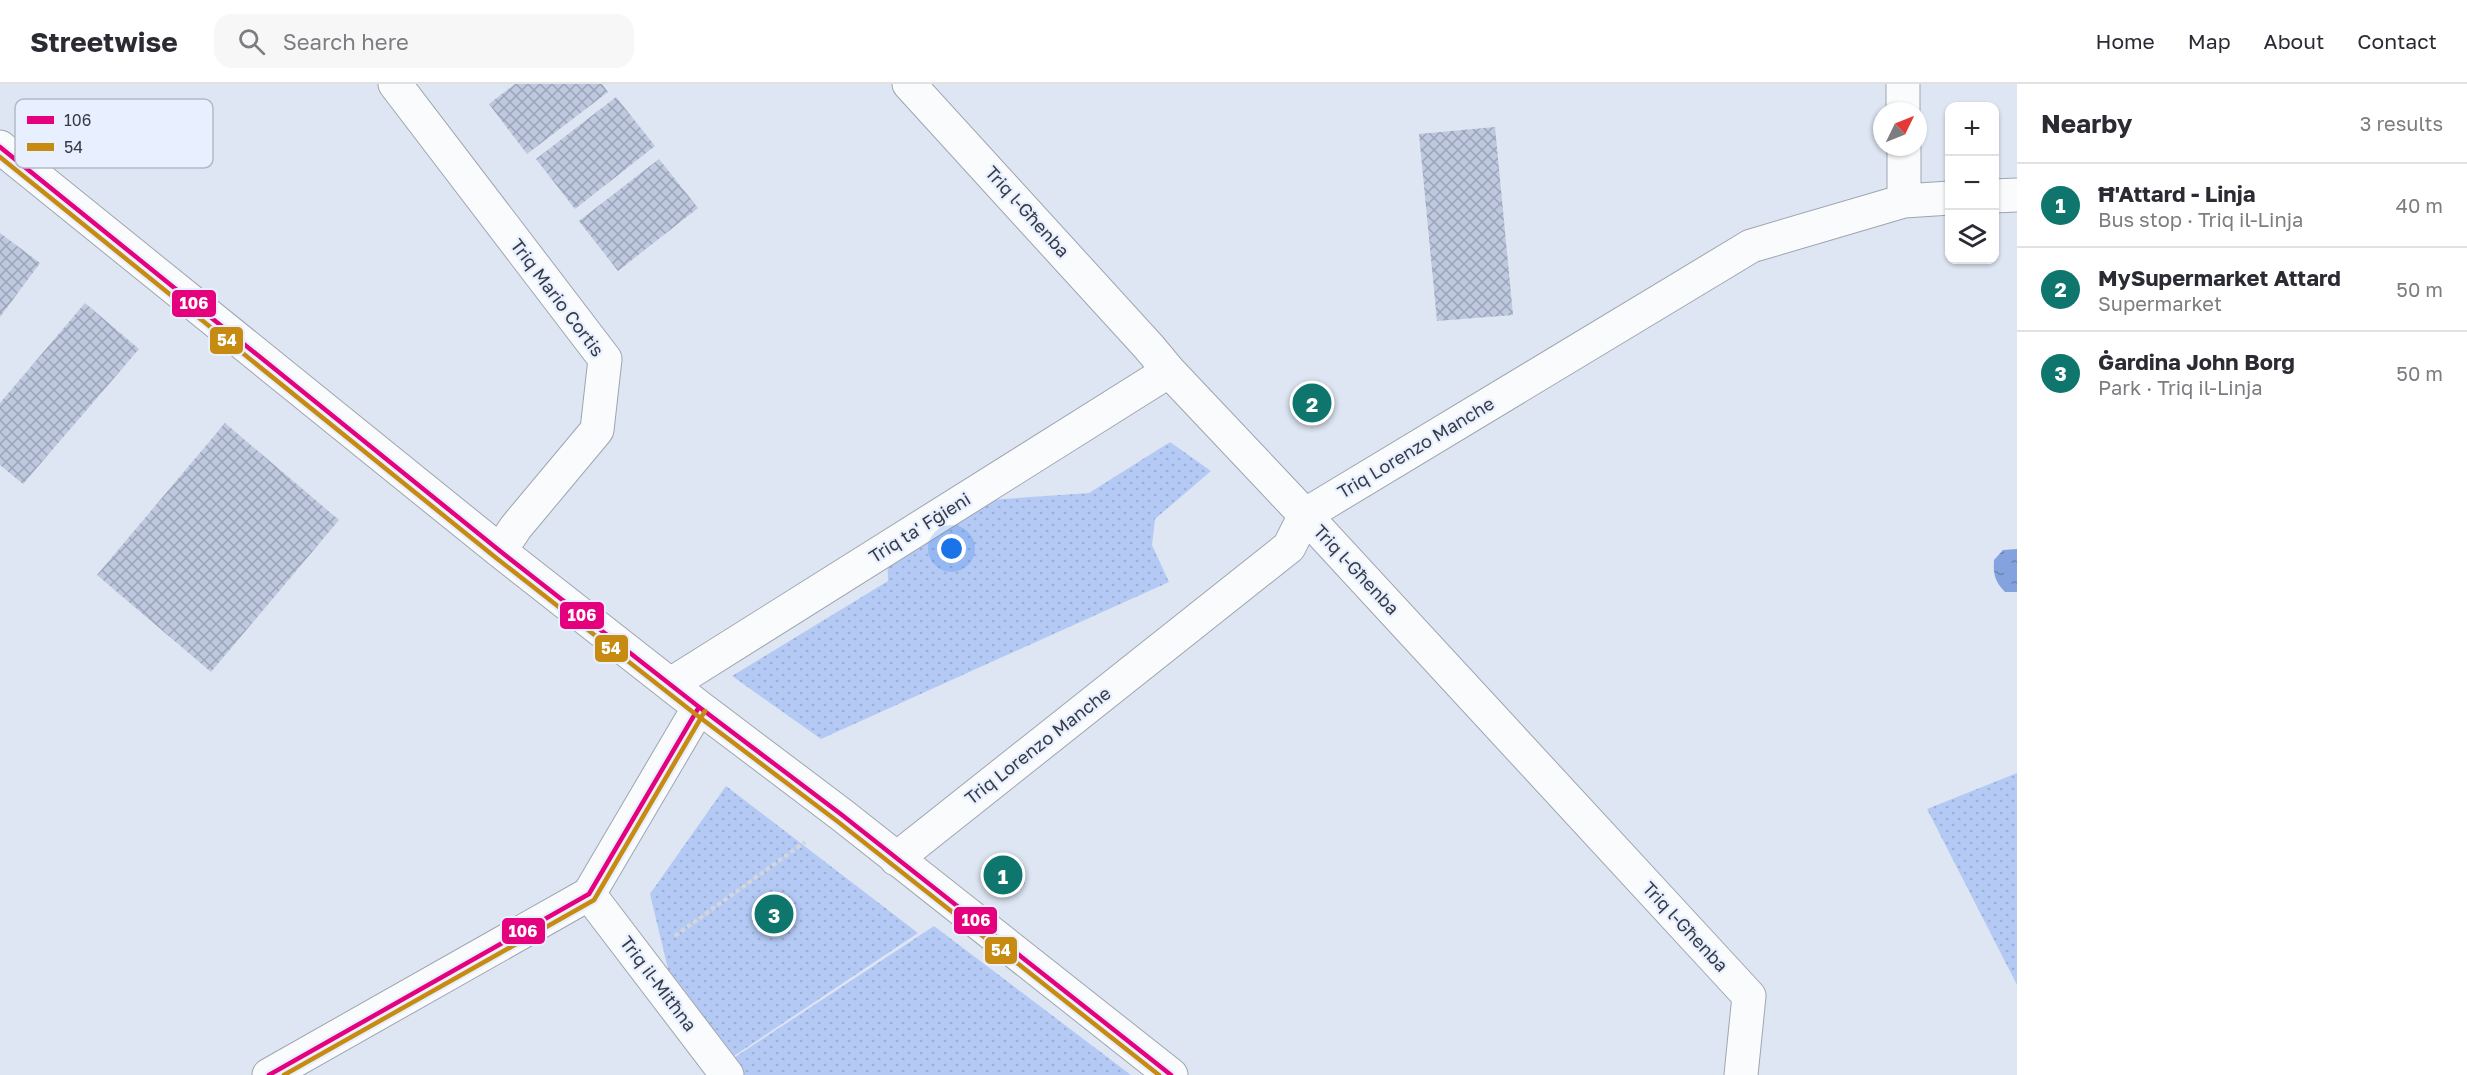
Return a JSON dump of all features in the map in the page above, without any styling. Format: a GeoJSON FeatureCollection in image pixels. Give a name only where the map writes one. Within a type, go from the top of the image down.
{"type":"FeatureCollection","features":[{"type":"Feature","properties":{"kind":"street","name":"Triq Mario Cortis"},"geometry":{"type":"LineString","coordinates":[[395,84],[604,359],[597,430],[516,527],[500,550]]}},
{"type":"Feature","properties":{"kind":"street","name":"Triq l-Għenba"},"geometry":{"type":"LineString","coordinates":[[909,84],[1169,371],[1305,514],[1749,996],[1741,1075]]}},
{"type":"Feature","properties":{"kind":"street"},"geometry":{"type":"LineString","coordinates":[[1903,84],[1903,102]]}},
{"type":"Feature","properties":{"kind":"street"},"geometry":{"type":"LineString","coordinates":[[0,147],[15,159]]}},
{"type":"Feature","properties":{"kind":"street"},"geometry":{"type":"LineString","coordinates":[[1904,156],[1904,201]]}},
{"type":"Feature","properties":{"kind":"street"},"geometry":{"type":"LineString","coordinates":[[26,168],[500,550],[699,707],[842,815],[1171,1075]]}},
{"type":"Feature","properties":{"kind":"street"},"geometry":{"type":"LineString","coordinates":[[1999,196],[2017,195]]}},
{"type":"Feature","properties":{"kind":"street","name":"Triq Lorenzo Manche"},"geometry":{"type":"LineString","coordinates":[[896,859],[1288,547],[1305,514],[1751,246],[1904,201],[1945,198]]}},
{"type":"Feature","properties":{"kind":"street","name":"Triq ta' Fġieni"},"geometry":{"type":"LineString","coordinates":[[671,684],[1169,371]]}},
{"type":"Feature","properties":{"kind":"street"},"geometry":{"type":"LineString","coordinates":[[269,1075],[589,894],[699,707]]}},
{"type":"Feature","properties":{"kind":"street","name":"Triq il-Mitħna"},"geometry":{"type":"LineString","coordinates":[[589,894],[727,1075]]}},
{"type":"Feature","properties":{"kind":"path"},"geometry":{"type":"LineString","coordinates":[[641,961],[842,815]]}},
{"type":"Feature","properties":{"kind":"shaded area"},"geometry":{"type":"Polygon","coordinates":[[[1170,442],[1211,471],[1155,519],[1152,545],[1169,582],[821,739],[732,676],[888,581],[887,545],[974,501],[1089,493],[1170,442]]]}},
{"type":"Feature","properties":{"kind":"shaded area"},"geometry":{"type":"Polygon","coordinates":[[[2017,773],[2017,985],[1927,809],[2017,773]]]}},
{"type":"Feature","properties":{"kind":"shaded area"},"geometry":{"type":"Polygon","coordinates":[[[726,786],[918,933],[734,1056],[668,969],[650,894],[726,786]]]}},
{"type":"Feature","properties":{"kind":"shaded area"},"geometry":{"type":"Polygon","coordinates":[[[934,926],[1131,1075],[739,1075],[729,1061],[934,926]]]}},
{"type":"Feature","properties":{"kind":"water"},"geometry":{"type":"Polygon","coordinates":[[[2017,549],[2017,592],[2005,592],[1995,578],[1994,560],[2003,550],[2017,549]]]}},
{"type":"Feature","properties":{"kind":"building"},"geometry":{"type":"Polygon","coordinates":[[[515,84],[602,84],[608,92],[527,154],[489,104],[515,84]]]}},
{"type":"Feature","properties":{"kind":"building"},"geometry":{"type":"Polygon","coordinates":[[[616,97],[655,146],[575,209],[536,159],[616,97]]]}},
{"type":"Feature","properties":{"kind":"building"},"geometry":{"type":"Polygon","coordinates":[[[1495,127],[1513,315],[1437,321],[1419,134],[1495,127]]]}},
{"type":"Feature","properties":{"kind":"building"},"geometry":{"type":"Polygon","coordinates":[[[659,159],[698,208],[618,271],[579,221],[659,159]]]}},
{"type":"Feature","properties":{"kind":"building"},"geometry":{"type":"Polygon","coordinates":[[[0,233],[40,263],[0,317],[0,233]]]}},
{"type":"Feature","properties":{"kind":"building"},"geometry":{"type":"Polygon","coordinates":[[[85,303],[139,349],[23,484],[0,465],[0,403],[85,303]]]}},
{"type":"Feature","properties":{"kind":"building"},"geometry":{"type":"Polygon","coordinates":[[[225,423],[339,520],[211,672],[97,575],[225,423]]]}},
{"type":"Feature","properties":{"kind":"building"},"geometry":{"type":"Polygon","coordinates":[[[1012,873],[1025,883],[1020,890],[1007,879],[1012,873]]]}},
{"type":"Feature","properties":{"kind":"transit line","name":"106"},"geometry":{"type":"LineString","coordinates":[[0,147],[15,159]]}},
{"type":"Feature","properties":{"kind":"transit line","name":"54"},"geometry":{"type":"LineString","coordinates":[[0,157],[495,557],[694,713],[837,821],[1159,1075]]}},
{"type":"Feature","properties":{"kind":"transit line","name":"106"},"geometry":{"type":"LineString","coordinates":[[26,168],[500,551],[699,707],[842,815],[1171,1075]]}},
{"type":"Feature","properties":{"kind":"transit line","name":"106"},"geometry":{"type":"LineString","coordinates":[[269,1075],[589,894],[699,707]]}},
{"type":"Feature","properties":{"kind":"transit line","name":"54"},"geometry":{"type":"LineString","coordinates":[[284,1075],[594,900],[705,711]]}},
{"type":"Feature","properties":{"kind":"place","name":"MySupermarket Attard"},"geometry":{"type":"Point","coordinates":[1312,403]}},
{"type":"Feature","properties":{"kind":"place","name":"Ħ'Attard - Linja"},"geometry":{"type":"Point","coordinates":[1003,875]}},
{"type":"Feature","properties":{"kind":"place","name":"Ġardina John Borg"},"geometry":{"type":"Point","coordinates":[774,914]}}]}
